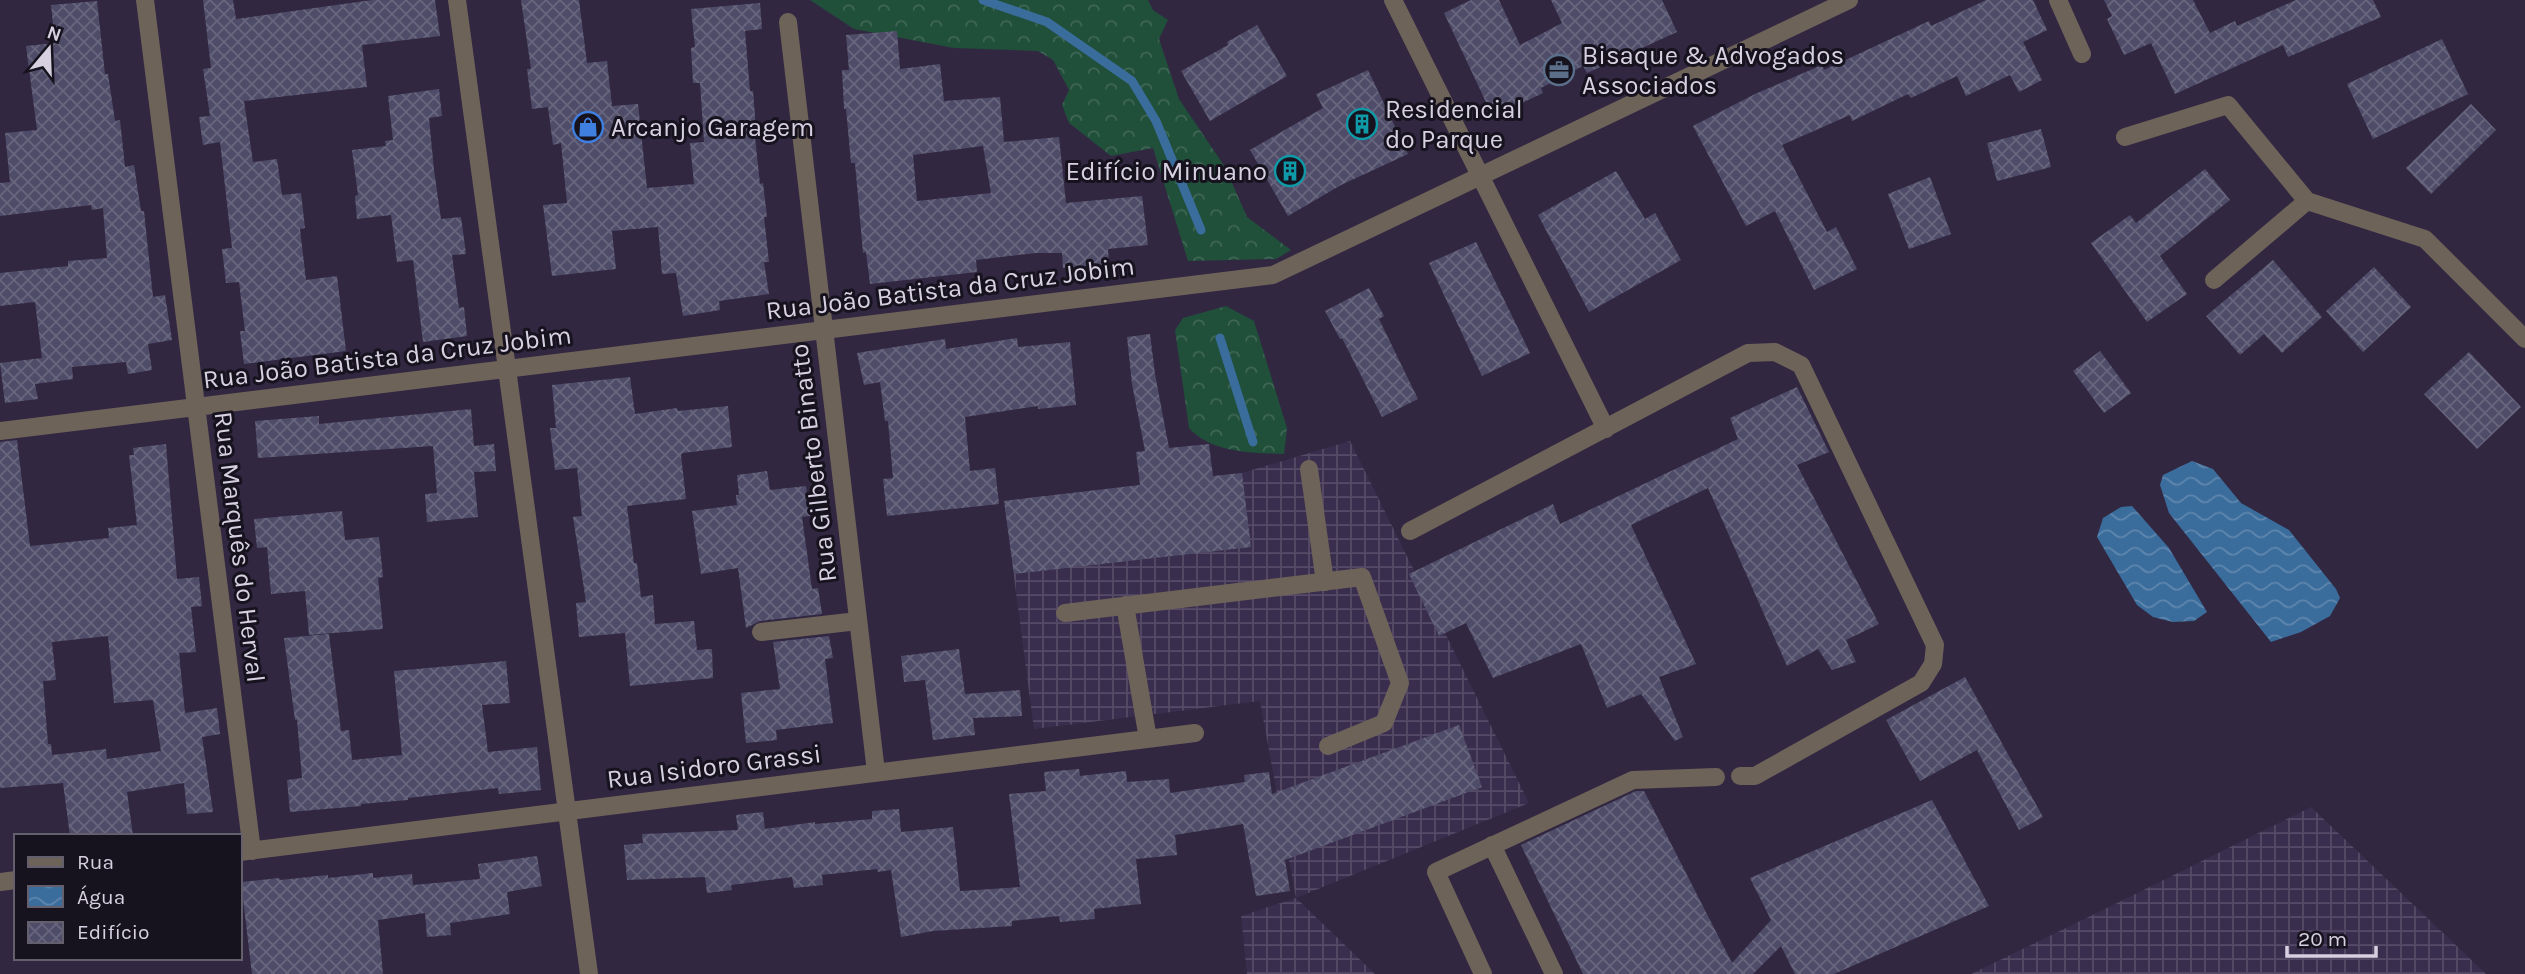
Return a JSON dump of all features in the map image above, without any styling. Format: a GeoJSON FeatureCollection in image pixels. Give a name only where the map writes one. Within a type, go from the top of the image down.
{"type":"FeatureCollection","features":[{"type":"Feature","properties":{"kind":"street","name":"Rua Marquês do Herval"},"geometry":{"type":"LineString","coordinates":[[145,0],[196,407],[246,851]]}},
{"type":"Feature","properties":{"kind":"street"},"geometry":{"type":"LineString","coordinates":[[457,0],[589,974]]}},
{"type":"Feature","properties":{"kind":"street"},"geometry":{"type":"LineString","coordinates":[[1393,0],[1606,429]]}},
{"type":"Feature","properties":{"kind":"street","name":"Rua João Batista da Cruz Jobim"},"geometry":{"type":"LineString","coordinates":[[0,431],[1273,275],[1849,0]]}},
{"type":"Feature","properties":{"kind":"street"},"geometry":{"type":"LineString","coordinates":[[2058,0],[2082,54]]}},
{"type":"Feature","properties":{"kind":"street","name":"Rua Gilberto Binatto"},"geometry":{"type":"LineString","coordinates":[[788,22],[876,772]]}},
{"type":"Feature","properties":{"kind":"street"},"geometry":{"type":"LineString","coordinates":[[2125,137],[2228,105],[2307,201],[2425,239],[2525,339]]}},
{"type":"Feature","properties":{"kind":"street"},"geometry":{"type":"LineString","coordinates":[[2214,280],[2307,201]]}},
{"type":"Feature","properties":{"kind":"street"},"geometry":{"type":"LineString","coordinates":[[1410,531],[1748,353],[1775,352],[1801,365],[1935,645],[1933,664],[1921,683],[1755,776],[1740,776]]}},
{"type":"Feature","properties":{"kind":"street"},"geometry":{"type":"LineString","coordinates":[[1309,469],[1325,582]]}},
{"type":"Feature","properties":{"kind":"street"},"geometry":{"type":"LineString","coordinates":[[1065,613],[1362,577],[1400,683],[1384,723],[1328,746]]}},
{"type":"Feature","properties":{"kind":"street"},"geometry":{"type":"LineString","coordinates":[[1125,606],[1148,738]]}},
{"type":"Feature","properties":{"kind":"street"},"geometry":{"type":"LineString","coordinates":[[761,632],[858,621]]}},
{"type":"Feature","properties":{"kind":"street","name":"Rua Isidoro Grassi"},"geometry":{"type":"LineString","coordinates":[[246,851],[1195,733]]}},
{"type":"Feature","properties":{"kind":"street"},"geometry":{"type":"LineString","coordinates":[[1483,974],[1436,872],[1633,780],[1716,777]]}},
{"type":"Feature","properties":{"kind":"street"},"geometry":{"type":"LineString","coordinates":[[1492,845],[1554,974]]}},
{"type":"Feature","properties":{"kind":"shaded area"},"geometry":{"type":"Polygon","coordinates":[[[1350,441],[1529,803],[1296,898],[1260,701],[1034,729],[1004,501],[1242,473],[1350,441]]]}},
{"type":"Feature","properties":{"kind":"shaded area"},"geometry":{"type":"Polygon","coordinates":[[[2311,807],[2486,974],[1971,974],[2109,907],[2311,807]]]}},
{"type":"Feature","properties":{"kind":"shaded area"},"geometry":{"type":"Polygon","coordinates":[[[1296,898],[1375,974],[1247,974],[1241,916],[1296,898]]]}},
{"type":"Feature","properties":{"kind":"green space"},"geometry":{"type":"Polygon","coordinates":[[[810,0],[1148,0],[1153,10],[1168,20],[1159,39],[1179,99],[1225,167],[1247,217],[1291,250],[1276,259],[1188,261],[1153,148],[1111,156],[1069,123],[1062,105],[1069,90],[1053,60],[1038,51],[954,48],[854,29],[810,0]]]}},
{"type":"Feature","properties":{"kind":"green space"},"geometry":{"type":"Polygon","coordinates":[[[1226,306],[1254,321],[1287,428],[1284,454],[1246,452],[1221,447],[1198,436],[1189,428],[1175,330],[1183,318],[1226,306]]]}},
{"type":"Feature","properties":{"kind":"water"},"geometry":{"type":"Polygon","coordinates":[[[2192,461],[2213,469],[2241,503],[2289,530],[2336,589],[2340,598],[2330,616],[2301,632],[2271,642],[2169,513],[2160,485],[2163,475],[2192,461]]]}},
{"type":"Feature","properties":{"kind":"water"},"geometry":{"type":"Polygon","coordinates":[[[2132,506],[2169,548],[2207,612],[2194,621],[2173,622],[2153,617],[2137,605],[2097,537],[2103,518],[2121,507],[2132,506]]]}},
{"type":"Feature","properties":{"kind":"building"},"geometry":{"type":"Polygon","coordinates":[[[203,0],[233,0],[236,19],[372,0],[435,0],[440,36],[362,45],[367,87],[244,101],[253,162],[277,159],[282,195],[301,193],[305,228],[300,229],[306,280],[337,276],[346,351],[244,364],[240,331],[245,331],[239,282],[226,283],[222,249],[232,248],[220,142],[203,145],[199,117],[210,116],[203,69],[211,68],[203,0]]]}},
{"type":"Feature","properties":{"kind":"building"},"geometry":{"type":"Polygon","coordinates":[[[521,0],[579,0],[587,63],[607,61],[612,106],[638,104],[647,188],[694,184],[690,143],[704,142],[700,83],[693,83],[691,48],[695,47],[691,9],[760,3],[762,29],[745,31],[750,91],[753,91],[760,184],[763,183],[767,217],[764,217],[769,262],[764,262],[769,294],[719,301],[720,310],[683,316],[676,273],[662,274],[658,227],[612,231],[616,269],[552,276],[543,205],[567,203],[561,143],[553,145],[548,107],[532,109],[527,69],[531,69],[521,0]]]}},
{"type":"Feature","properties":{"kind":"building"},"geometry":{"type":"Polygon","coordinates":[[[1471,0],[1499,0],[1520,45],[1562,23],[1551,0],[1662,0],[1677,32],[1587,73],[1583,66],[1541,88],[1543,93],[1493,117],[1444,13],[1471,0]]]}},
{"type":"Feature","properties":{"kind":"building"},"geometry":{"type":"Polygon","coordinates":[[[1986,0],[2033,0],[2047,30],[2023,42],[2042,80],[2019,92],[2010,75],[1966,96],[1957,76],[1911,98],[1908,94],[1852,121],[1850,115],[1782,145],[1827,232],[1836,227],[1857,269],[1814,290],[1775,211],[1746,226],[1693,126],[1755,94],[1822,65],[1824,70],[1929,21],[1931,26],[1986,0]]]}},
{"type":"Feature","properties":{"kind":"building"},"geometry":{"type":"Polygon","coordinates":[[[2104,0],[2193,0],[2210,33],[2235,21],[2237,26],[2296,0],[2373,0],[2381,17],[2288,57],[2283,45],[2175,94],[2151,43],[2124,55],[2107,19],[2112,16],[2104,0]]]}},
{"type":"Feature","properties":{"kind":"building"},"geometry":{"type":"Polygon","coordinates":[[[97,1],[105,74],[108,74],[115,121],[120,120],[125,167],[134,165],[141,211],[144,211],[153,297],[165,295],[172,340],[148,344],[152,370],[128,374],[126,362],[72,367],[73,379],[35,384],[38,399],[5,403],[0,363],[42,358],[35,302],[0,306],[0,273],[68,266],[68,261],[107,258],[103,208],[92,210],[91,205],[0,216],[0,183],[10,182],[5,133],[37,130],[26,46],[55,43],[51,5],[97,1]]]}},
{"type":"Feature","properties":{"kind":"building"},"geometry":{"type":"Polygon","coordinates":[[[1257,25],[1287,76],[1210,121],[1181,71],[1257,25]]]}},
{"type":"Feature","properties":{"kind":"building"},"geometry":{"type":"Polygon","coordinates":[[[897,31],[900,69],[940,64],[944,101],[1000,97],[1004,142],[1059,137],[1066,203],[1142,196],[1148,245],[1108,249],[1109,264],[1063,268],[1062,253],[1036,253],[976,260],[977,272],[870,284],[866,252],[863,253],[855,163],[851,163],[844,109],[842,70],[849,70],[846,35],[897,31]],[[983,146],[913,155],[917,201],[991,193],[983,146]]]}},
{"type":"Feature","properties":{"kind":"building"},"geometry":{"type":"Polygon","coordinates":[[[2442,39],[2468,94],[2373,139],[2347,84],[2442,39]]]}},
{"type":"Feature","properties":{"kind":"building"},"geometry":{"type":"Polygon","coordinates":[[[1368,70],[1408,154],[1341,185],[1288,216],[1250,150],[1323,108],[1316,94],[1368,70]]]}},
{"type":"Feature","properties":{"kind":"building"},"geometry":{"type":"Polygon","coordinates":[[[439,89],[442,116],[429,118],[434,170],[441,219],[461,217],[466,254],[452,255],[459,308],[464,307],[467,336],[423,342],[413,260],[397,262],[391,215],[357,219],[355,196],[358,195],[352,150],[386,146],[385,141],[393,140],[388,96],[439,89]]]}},
{"type":"Feature","properties":{"kind":"building"},"geometry":{"type":"Polygon","coordinates":[[[2471,104],[2496,130],[2431,194],[2406,168],[2471,104]]]}},
{"type":"Feature","properties":{"kind":"building"},"geometry":{"type":"Polygon","coordinates":[[[2041,129],[2051,167],[1997,181],[1987,143],[2041,129]]]}},
{"type":"Feature","properties":{"kind":"building"},"geometry":{"type":"Polygon","coordinates":[[[2205,169],[2230,200],[2160,256],[2187,294],[2147,322],[2091,243],[2130,215],[2136,223],[2205,169]]]}},
{"type":"Feature","properties":{"kind":"building"},"geometry":{"type":"Polygon","coordinates":[[[1616,171],[1645,219],[1655,213],[1681,260],[1589,312],[1538,215],[1616,171]]]}},
{"type":"Feature","properties":{"kind":"building"},"geometry":{"type":"Polygon","coordinates":[[[1930,177],[1951,234],[1909,249],[1888,194],[1930,177]]]}},
{"type":"Feature","properties":{"kind":"building"},"geometry":{"type":"Polygon","coordinates":[[[1476,242],[1530,353],[1482,376],[1429,263],[1476,242]]]}},
{"type":"Feature","properties":{"kind":"building"},"geometry":{"type":"Polygon","coordinates":[[[2273,260],[2322,317],[2282,353],[2264,334],[2240,355],[2206,316],[2273,260]]]}},
{"type":"Feature","properties":{"kind":"building"},"geometry":{"type":"Polygon","coordinates":[[[2374,267],[2411,307],[2363,352],[2326,311],[2374,267]]]}},
{"type":"Feature","properties":{"kind":"building"},"geometry":{"type":"Polygon","coordinates":[[[1369,288],[1384,316],[1379,319],[1418,399],[1382,417],[1342,338],[1340,339],[1325,311],[1369,288]]]}},
{"type":"Feature","properties":{"kind":"building"},"geometry":{"type":"Polygon","coordinates":[[[1150,334],[1169,448],[1209,444],[1213,476],[1242,473],[1251,547],[1014,574],[1004,501],[1140,485],[1136,452],[1145,451],[1132,384],[1127,337],[1150,334]]]}},
{"type":"Feature","properties":{"kind":"building"},"geometry":{"type":"Polygon","coordinates":[[[1017,338],[1018,347],[1070,342],[1076,405],[1038,409],[1038,406],[965,417],[970,471],[995,468],[999,504],[887,516],[883,479],[893,478],[888,421],[885,421],[880,382],[864,385],[857,353],[945,339],[946,349],[1017,338]]]}},
{"type":"Feature","properties":{"kind":"building"},"geometry":{"type":"Polygon","coordinates":[[[2100,351],[2131,393],[2104,413],[2073,371],[2100,351]]]}},
{"type":"Feature","properties":{"kind":"building"},"geometry":{"type":"Polygon","coordinates":[[[2469,352],[2521,407],[2477,449],[2424,394],[2469,352]]]}},
{"type":"Feature","properties":{"kind":"building"},"geometry":{"type":"Polygon","coordinates":[[[630,377],[635,414],[677,408],[678,411],[728,406],[732,447],[681,455],[686,499],[627,506],[641,597],[653,595],[655,624],[694,621],[697,650],[712,649],[713,678],[630,686],[625,633],[579,637],[576,603],[586,602],[573,517],[582,516],[577,468],[555,470],[550,428],[556,428],[552,385],[630,377]]]}},
{"type":"Feature","properties":{"kind":"building"},"geometry":{"type":"Polygon","coordinates":[[[1797,387],[1829,452],[1797,465],[1879,624],[1846,640],[1856,662],[1832,670],[1818,649],[1787,666],[1708,488],[1631,525],[1696,664],[1659,677],[1683,737],[1675,741],[1641,694],[1607,708],[1581,644],[1493,678],[1466,623],[1439,636],[1409,574],[1553,504],[1560,524],[1738,439],[1730,418],[1797,387]]]}},
{"type":"Feature","properties":{"kind":"building"},"geometry":{"type":"Polygon","coordinates":[[[471,409],[474,446],[494,444],[496,471],[474,472],[478,517],[427,522],[425,494],[437,493],[433,446],[258,458],[255,421],[319,416],[319,424],[471,409]]]}},
{"type":"Feature","properties":{"kind":"building"},"geometry":{"type":"Polygon","coordinates":[[[17,440],[30,546],[109,538],[108,528],[137,525],[129,455],[134,455],[133,448],[166,444],[177,579],[199,577],[202,606],[191,607],[196,652],[179,653],[185,713],[217,708],[220,734],[202,737],[213,812],[187,814],[184,783],[127,792],[133,834],[70,834],[63,783],[0,788],[0,442],[17,440]],[[108,636],[52,642],[56,680],[43,681],[48,744],[51,744],[52,755],[106,749],[107,759],[161,751],[153,700],[114,703],[108,636]]]}},
{"type":"Feature","properties":{"kind":"building"},"geometry":{"type":"Polygon","coordinates":[[[767,471],[770,490],[806,486],[810,516],[802,517],[812,589],[818,588],[822,614],[760,621],[746,628],[738,568],[701,574],[692,511],[737,505],[737,475],[767,471]]]}},
{"type":"Feature","properties":{"kind":"building"},"geometry":{"type":"Polygon","coordinates":[[[342,511],[345,540],[379,537],[383,577],[378,578],[383,629],[309,635],[305,591],[271,594],[267,547],[257,548],[254,519],[342,511]]]}},
{"type":"Feature","properties":{"kind":"building"},"geometry":{"type":"Polygon","coordinates":[[[329,634],[341,731],[349,730],[352,760],[402,755],[394,671],[506,661],[510,703],[482,705],[488,752],[537,747],[541,790],[499,794],[498,788],[361,806],[290,812],[287,780],[302,778],[297,720],[284,638],[329,634]]]}},
{"type":"Feature","properties":{"kind":"building"},"geometry":{"type":"Polygon","coordinates":[[[829,636],[833,658],[825,659],[833,723],[776,730],[777,740],[746,743],[741,693],[780,689],[773,642],[829,636]]]}},
{"type":"Feature","properties":{"kind":"building"},"geometry":{"type":"Polygon","coordinates":[[[959,649],[965,694],[1020,690],[1022,716],[973,718],[975,735],[933,740],[925,680],[904,682],[901,656],[959,649]]]}},
{"type":"Feature","properties":{"kind":"building"},"geometry":{"type":"Polygon","coordinates":[[[1965,677],[2043,817],[2019,830],[1977,750],[1920,781],[1886,720],[1965,677]]]}},
{"type":"Feature","properties":{"kind":"building"},"geometry":{"type":"Polygon","coordinates":[[[1459,725],[1482,787],[1285,860],[1290,891],[1256,896],[1243,824],[1175,835],[1177,855],[1136,859],[1141,904],[1094,909],[1095,919],[1060,922],[1059,916],[1012,921],[1012,926],[933,931],[901,937],[891,870],[822,875],[823,885],[794,888],[792,877],[731,885],[732,890],[707,893],[705,877],[627,880],[624,845],[643,843],[642,834],[738,830],[736,815],[763,812],[765,829],[815,822],[872,819],[872,811],[899,809],[901,832],[953,827],[960,891],[1020,887],[1009,794],[1046,791],[1044,772],[1079,769],[1080,776],[1126,771],[1127,782],[1169,779],[1170,793],[1245,782],[1244,775],[1269,772],[1272,794],[1459,725]]]}},
{"type":"Feature","properties":{"kind":"building"},"geometry":{"type":"Polygon","coordinates":[[[1636,791],[1644,791],[1732,963],[1771,920],[1750,878],[1932,800],[1989,906],[1834,974],[1795,974],[1781,946],[1753,974],[1583,974],[1521,845],[1636,791]]]}},
{"type":"Feature","properties":{"kind":"building"},"geometry":{"type":"Polygon","coordinates":[[[537,856],[542,886],[507,892],[510,914],[450,923],[451,935],[427,937],[425,913],[378,920],[383,974],[252,974],[242,882],[373,873],[373,878],[412,874],[413,885],[480,879],[478,864],[537,856]]]}},
{"type":"Feature","properties":{"kind":"waterway"},"geometry":{"type":"LineString","coordinates":[[983,0],[1047,22],[1132,81],[1156,121],[1201,230]]}},
{"type":"Feature","properties":{"kind":"waterway"},"geometry":{"type":"LineString","coordinates":[[1220,338],[1253,442]]}},
{"type":"Feature","properties":{"kind":"place","name":"Bisaque & Advogados Associados"},"geometry":{"type":"Point","coordinates":[1559,70]}},
{"type":"Feature","properties":{"kind":"place","name":"Residencial do Parque"},"geometry":{"type":"Point","coordinates":[1362,124]}},
{"type":"Feature","properties":{"kind":"place","name":"Arcanjo Garagem"},"geometry":{"type":"Point","coordinates":[588,127]}},
{"type":"Feature","properties":{"kind":"place","name":"Edifício Minuano"},"geometry":{"type":"Point","coordinates":[1290,171]}}]}
